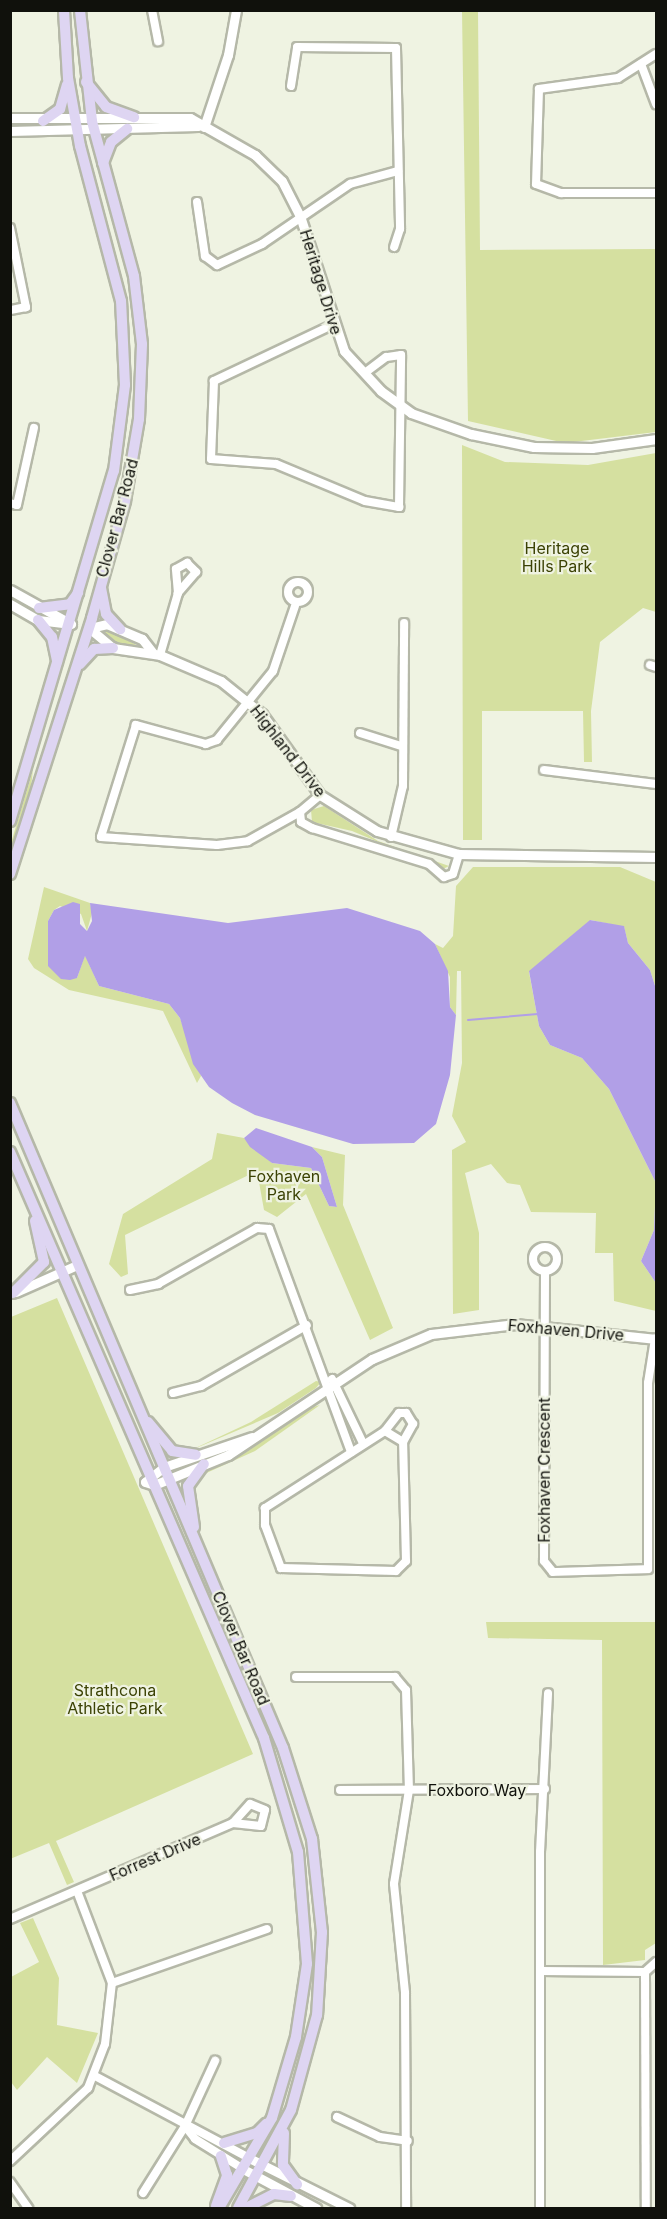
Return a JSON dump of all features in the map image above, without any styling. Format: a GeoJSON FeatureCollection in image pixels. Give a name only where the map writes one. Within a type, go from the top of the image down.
{"type":"FeatureCollection","features":[{"type":"Feature","properties":{"kind":"main road","name":"Clover Bar Road"},"geometry":{"type":"LineString","coordinates":[[10,821],[84,582],[114,471],[125,345],[114,268],[77,127],[68,78],[64,10]]}},
{"type":"Feature","properties":{"kind":"main road","name":"Clover Bar Road"},"geometry":{"type":"LineString","coordinates":[[10,874],[100,582],[135,446],[142,344],[134,276],[93,126],[85,80],[80,10]]}},
{"type":"Feature","properties":{"kind":"main road"},"geometry":{"type":"LineString","coordinates":[[43,121],[60,109],[68,78]]}},
{"type":"Feature","properties":{"kind":"main road"},"geometry":{"type":"LineString","coordinates":[[85,80],[106,107],[134,117]]}},
{"type":"Feature","properties":{"kind":"main road"},"geometry":{"type":"LineString","coordinates":[[103,163],[111,142],[127,129]]}},
{"type":"Feature","properties":{"kind":"main road"},"geometry":{"type":"LineString","coordinates":[[39,608],[70,604],[84,582]]}},
{"type":"Feature","properties":{"kind":"main road"},"geometry":{"type":"LineString","coordinates":[[57,670],[86,623],[84,582]]}},
{"type":"Feature","properties":{"kind":"main road"},"geometry":{"type":"LineString","coordinates":[[100,582],[106,614],[120,629]]}},
{"type":"Feature","properties":{"kind":"main road"},"geometry":{"type":"LineString","coordinates":[[38,620],[52,637],[57,670]]}},
{"type":"Feature","properties":{"kind":"main road"},"geometry":{"type":"LineString","coordinates":[[70,624],[86,623]]}},
{"type":"Feature","properties":{"kind":"main road"},"geometry":{"type":"LineString","coordinates":[[70,624],[78,635],[72,673]]}},
{"type":"Feature","properties":{"kind":"main road"},"geometry":{"type":"LineString","coordinates":[[72,673],[94,649],[113,648]]}},
{"type":"Feature","properties":{"kind":"main road","name":"Clover Bar Road"},"geometry":{"type":"LineString","coordinates":[[10,1104],[283,1748],[315,1857],[322,1932],[317,2015],[285,2125],[258,2178],[238,2208]]}},
{"type":"Feature","properties":{"kind":"main road","name":"Clover Bar Road"},"geometry":{"type":"LineString","coordinates":[[10,1152],[277,1771],[298,1852],[307,1964],[296,2037],[272,2118],[251,2159],[219,2208]]}},
{"type":"Feature","properties":{"kind":"main road"},"geometry":{"type":"LineString","coordinates":[[12,1293],[35,1275],[45,1253],[26,1189]]}},
{"type":"Feature","properties":{"kind":"main road"},"geometry":{"type":"LineString","coordinates":[[141,1412],[172,1451],[196,1455]]}},
{"type":"Feature","properties":{"kind":"main road"},"geometry":{"type":"LineString","coordinates":[[197,1545],[188,1486],[204,1464]]}},
{"type":"Feature","properties":{"kind":"main road"},"geometry":{"type":"LineString","coordinates":[[224,2143],[257,2133],[272,2118]]}},
{"type":"Feature","properties":{"kind":"main road"},"geometry":{"type":"LineString","coordinates":[[285,2125],[283,2164],[297,2184]]}},
{"type":"Feature","properties":{"kind":"main road"},"geometry":{"type":"LineString","coordinates":[[215,2208],[226,2179],[221,2156]]}},
{"type":"Feature","properties":{"kind":"main road"},"geometry":{"type":"LineString","coordinates":[[246,2208],[274,2194],[291,2196]]}},
{"type":"Feature","properties":{"kind":"street"},"geometry":{"type":"LineString","coordinates":[[152,10],[158,41]]}},
{"type":"Feature","properties":{"kind":"street"},"geometry":{"type":"LineString","coordinates":[[10,130],[93,126],[127,129],[201,127],[228,55],[236,10]]}},
{"type":"Feature","properties":{"kind":"street"},"geometry":{"type":"LineString","coordinates":[[291,86],[297,47],[396,48],[400,229],[394,247]]}},
{"type":"Feature","properties":{"kind":"street"},"geometry":{"type":"LineString","coordinates":[[657,54],[618,78],[539,89],[536,184],[561,193],[657,193]]}},
{"type":"Feature","properties":{"kind":"street"},"geometry":{"type":"LineString","coordinates":[[641,64],[657,104]]}},
{"type":"Feature","properties":{"kind":"street","name":"Heritage Drive"},"geometry":{"type":"LineString","coordinates":[[93,126],[134,117],[190,118],[201,127],[255,155],[282,181],[312,242],[332,325],[365,374],[402,407],[471,434],[534,447],[592,448],[657,439]]}},
{"type":"Feature","properties":{"kind":"street"},"geometry":{"type":"LineString","coordinates":[[10,118],[77,127]]}},
{"type":"Feature","properties":{"kind":"street"},"geometry":{"type":"LineString","coordinates":[[197,202],[209,264],[226,262],[261,244],[350,184],[398,171]]}},
{"type":"Feature","properties":{"kind":"street"},"geometry":{"type":"LineString","coordinates":[[10,228],[26,307],[10,310]]}},
{"type":"Feature","properties":{"kind":"street"},"geometry":{"type":"LineString","coordinates":[[332,325],[214,381],[211,459],[276,464],[364,501],[399,507],[401,355],[386,357],[365,374]]}},
{"type":"Feature","properties":{"kind":"street"},"geometry":{"type":"LineString","coordinates":[[10,502],[17,505],[34,428]]}},
{"type":"Feature","properties":{"kind":"street"},"geometry":{"type":"LineString","coordinates":[[10,590],[70,624]]}},
{"type":"Feature","properties":{"kind":"street"},"geometry":{"type":"LineString","coordinates":[[156,654],[178,593]]}},
{"type":"Feature","properties":{"kind":"street"},"geometry":{"type":"LineString","coordinates":[[10,604],[38,620],[70,624]]}},
{"type":"Feature","properties":{"kind":"street"},"geometry":{"type":"LineString","coordinates":[[295,606],[273,671],[217,740],[206,744],[136,725],[101,837],[217,845],[248,841],[300,812],[320,795]]}},
{"type":"Feature","properties":{"kind":"street"},"geometry":{"type":"LineString","coordinates":[[86,623],[113,648]]}},
{"type":"Feature","properties":{"kind":"street","name":"Highland Drive"},"geometry":{"type":"LineString","coordinates":[[86,623],[107,624],[142,639],[156,654],[221,681],[250,701],[320,795],[391,837],[459,854],[657,857]]}},
{"type":"Feature","properties":{"kind":"street"},"geometry":{"type":"LineString","coordinates":[[391,837],[403,786],[401,746],[404,623]]}},
{"type":"Feature","properties":{"kind":"street","name":"Highland Drive"},"geometry":{"type":"LineString","coordinates":[[113,648],[137,656],[156,654]]}},
{"type":"Feature","properties":{"kind":"street"},"geometry":{"type":"LineString","coordinates":[[360,733],[401,746]]}},
{"type":"Feature","properties":{"kind":"street"},"geometry":{"type":"LineString","coordinates":[[544,770],[657,784]]}},
{"type":"Feature","properties":{"kind":"street","name":"Highland Drive"},"geometry":{"type":"LineString","coordinates":[[300,812],[301,822],[312,828],[429,864],[444,877],[453,874],[459,854]]}},
{"type":"Feature","properties":{"kind":"street"},"geometry":{"type":"LineString","coordinates":[[130,1290],[158,1284],[264,1227],[272,1233],[326,1375],[325,1390],[351,1452]]}},
{"type":"Feature","properties":{"kind":"street"},"geometry":{"type":"LineString","coordinates":[[12,1293],[77,1265]]}},
{"type":"Feature","properties":{"kind":"street"},"geometry":{"type":"LineString","coordinates":[[545,1271],[545,1325]]}},
{"type":"Feature","properties":{"kind":"street"},"geometry":{"type":"LineString","coordinates":[[173,1393],[201,1386],[307,1325]]}},
{"type":"Feature","properties":{"kind":"street","name":"Foxhaven Drive"},"geometry":{"type":"LineString","coordinates":[[154,1485],[204,1464],[252,1437],[372,1359],[431,1334],[481,1325],[545,1325],[656,1339]]}},
{"type":"Feature","properties":{"kind":"street","name":"Foxhaven Crescent"},"geometry":{"type":"LineString","coordinates":[[545,1325],[544,1562],[553,1572],[648,1569],[648,1383],[656,1339]]}},
{"type":"Feature","properties":{"kind":"street"},"geometry":{"type":"LineString","coordinates":[[326,1375],[336,1382],[363,1443]]}},
{"type":"Feature","properties":{"kind":"street"},"geometry":{"type":"LineString","coordinates":[[399,1413],[413,1417],[403,1442],[406,1562],[396,1571],[288,1572],[268,1534],[265,1508],[363,1443],[385,1431],[399,1413]]}},
{"type":"Feature","properties":{"kind":"street"},"geometry":{"type":"LineString","coordinates":[[385,1431],[403,1442]]}},
{"type":"Feature","properties":{"kind":"street","name":"Foxhaven Drive"},"geometry":{"type":"LineString","coordinates":[[149,1474],[196,1455],[252,1437]]}},
{"type":"Feature","properties":{"kind":"street"},"geometry":{"type":"LineString","coordinates":[[296,1677],[404,1681],[409,1790],[340,1790]]}},
{"type":"Feature","properties":{"kind":"street"},"geometry":{"type":"LineString","coordinates":[[545,1789],[548,1693]]}},
{"type":"Feature","properties":{"kind":"street","name":"Foxboro Way"},"geometry":{"type":"LineString","coordinates":[[406,2208],[408,2141],[405,1993],[394,1884],[409,1790],[545,1789],[541,1971],[540,2208]]}},
{"type":"Feature","properties":{"kind":"street","name":"Forrest Drive"},"geometry":{"type":"LineString","coordinates":[[10,1918],[233,1823]]}},
{"type":"Feature","properties":{"kind":"street"},"geometry":{"type":"LineString","coordinates":[[10,2161],[58,2121],[95,2076],[112,1983],[77,1891]]}},
{"type":"Feature","properties":{"kind":"street"},"geometry":{"type":"LineString","coordinates":[[112,1983],[267,1929]]}},
{"type":"Feature","properties":{"kind":"street"},"geometry":{"type":"LineString","coordinates":[[541,1971],[645,1972],[657,1962]]}},
{"type":"Feature","properties":{"kind":"street"},"geometry":{"type":"LineString","coordinates":[[645,1972],[646,2208]]}},
{"type":"Feature","properties":{"kind":"street"},"geometry":{"type":"LineString","coordinates":[[143,2193],[185,2126],[215,2061]]}},
{"type":"Feature","properties":{"kind":"street"},"geometry":{"type":"LineString","coordinates":[[95,2076],[185,2126],[224,2143],[264,2167],[349,2208]]}},
{"type":"Feature","properties":{"kind":"street"},"geometry":{"type":"LineString","coordinates":[[337,2117],[380,2137],[408,2141]]}},
{"type":"Feature","properties":{"kind":"street"},"geometry":{"type":"LineString","coordinates":[[185,2126],[221,2156],[316,2208]]}},
{"type":"Feature","properties":{"kind":"street"},"geometry":{"type":"LineString","coordinates":[[10,2182],[28,2208]]}},
{"type":"Feature","properties":{"kind":"green space"},"geometry":{"type":"Polygon","coordinates":[[[462,11],[478,11],[480,250],[656,249],[656,432],[565,443],[468,421],[462,11]]]}},
{"type":"Feature","properties":{"kind":"green space","name":"Heritage Hills Park"},"geometry":{"type":"Polygon","coordinates":[[[462,445],[505,462],[588,465],[656,453],[656,612],[643,608],[600,642],[591,711],[592,762],[584,762],[583,711],[482,711],[482,840],[463,840],[462,445]]]}},
{"type":"Feature","properties":{"kind":"green space"},"geometry":{"type":"Polygon","coordinates":[[[102,630],[113,631],[143,649],[110,643],[98,633],[102,630]]]}},
{"type":"Feature","properties":{"kind":"green space"},"geometry":{"type":"Polygon","coordinates":[[[33,770],[30,795],[11,864],[11,843],[33,770]]]}},
{"type":"Feature","properties":{"kind":"green space"},"geometry":{"type":"Polygon","coordinates":[[[324,806],[378,841],[449,866],[443,869],[352,831],[312,822],[311,810],[324,806]]]}},
{"type":"Feature","properties":{"kind":"green space"},"geometry":{"type":"Polygon","coordinates":[[[473,867],[620,867],[656,882],[656,989],[650,970],[628,943],[624,927],[591,920],[529,972],[539,1026],[550,1045],[582,1058],[609,1089],[656,1183],[654,1230],[641,1261],[656,1283],[656,1311],[614,1301],[613,1253],[595,1253],[596,1213],[531,1212],[520,1185],[507,1183],[491,1164],[465,1173],[479,1233],[479,1310],[453,1314],[452,1150],[466,1142],[452,1116],[462,1063],[461,971],[457,971],[456,1015],[450,1007],[450,977],[435,944],[443,948],[453,936],[456,886],[473,867]]]}},
{"type":"Feature","properties":{"kind":"green space"},"geometry":{"type":"Polygon","coordinates":[[[44,887],[90,903],[92,913],[87,931],[81,914],[60,906],[54,910],[48,921],[48,959],[77,978],[85,955],[99,986],[169,1004],[180,1018],[201,1076],[197,1083],[163,1011],[69,990],[34,968],[28,959],[44,887]]]}},
{"type":"Feature","properties":{"kind":"green space","name":"Foxhaven Park"},"geometry":{"type":"Polygon","coordinates":[[[217,1133],[244,1138],[272,1163],[311,1168],[329,1206],[337,1207],[322,1157],[312,1147],[345,1155],[343,1205],[393,1328],[370,1340],[306,1194],[277,1217],[264,1210],[257,1171],[125,1235],[128,1274],[121,1277],[109,1264],[123,1214],[212,1159],[217,1133]]]}},
{"type":"Feature","properties":{"kind":"green space","name":"Strathcona Athletic Park"},"geometry":{"type":"Polygon","coordinates":[[[57,1298],[253,1754],[56,1841],[74,1882],[67,1885],[49,1843],[10,1859],[11,1317],[57,1298]]]}},
{"type":"Feature","properties":{"kind":"green space"},"geometry":{"type":"Polygon","coordinates":[[[316,1381],[321,1382],[316,1388],[278,1413],[189,1451],[251,1422],[316,1381]]]}},
{"type":"Feature","properties":{"kind":"green space"},"geometry":{"type":"Polygon","coordinates":[[[320,1405],[255,1451],[202,1475],[313,1407],[320,1405]]]}},
{"type":"Feature","properties":{"kind":"green space"},"geometry":{"type":"Polygon","coordinates":[[[486,1622],[656,1622],[656,1943],[645,1950],[645,1960],[603,1965],[602,1640],[488,1638],[486,1622]]]}},
{"type":"Feature","properties":{"kind":"green space"},"geometry":{"type":"Polygon","coordinates":[[[33,1918],[59,1978],[57,2025],[98,2033],[77,2083],[47,2057],[17,2090],[11,2082],[11,1977],[39,1962],[20,1923],[33,1918]]]}},
{"type":"Feature","properties":{"kind":"shaded area"},"geometry":{"type":"Polygon","coordinates":[[[73,902],[80,904],[80,924],[87,931],[92,921],[90,903],[228,923],[347,908],[420,931],[435,944],[448,971],[450,1007],[456,1015],[450,1075],[436,1124],[414,1143],[353,1144],[255,1115],[232,1103],[209,1087],[193,1064],[180,1018],[169,1004],[99,986],[85,956],[77,978],[70,980],[61,979],[48,966],[48,921],[54,910],[73,902]]]}},
{"type":"Feature","properties":{"kind":"shaded area"},"geometry":{"type":"Polygon","coordinates":[[[590,920],[624,926],[628,943],[650,970],[656,989],[656,1183],[609,1089],[582,1058],[550,1045],[539,1026],[529,971],[590,920]]]}},
{"type":"Feature","properties":{"kind":"shaded area"},"geometry":{"type":"Polygon","coordinates":[[[256,1128],[312,1147],[322,1157],[337,1207],[329,1206],[311,1168],[272,1163],[250,1147],[244,1138],[256,1128]]]}},
{"type":"Feature","properties":{"kind":"shaded area"},"geometry":{"type":"Polygon","coordinates":[[[656,1183],[656,1283],[641,1261],[654,1230],[656,1183]]]}},
{"type":"Feature","properties":{"kind":"waterway"},"geometry":{"type":"LineString","coordinates":[[468,1020],[538,1014]]}}]}
